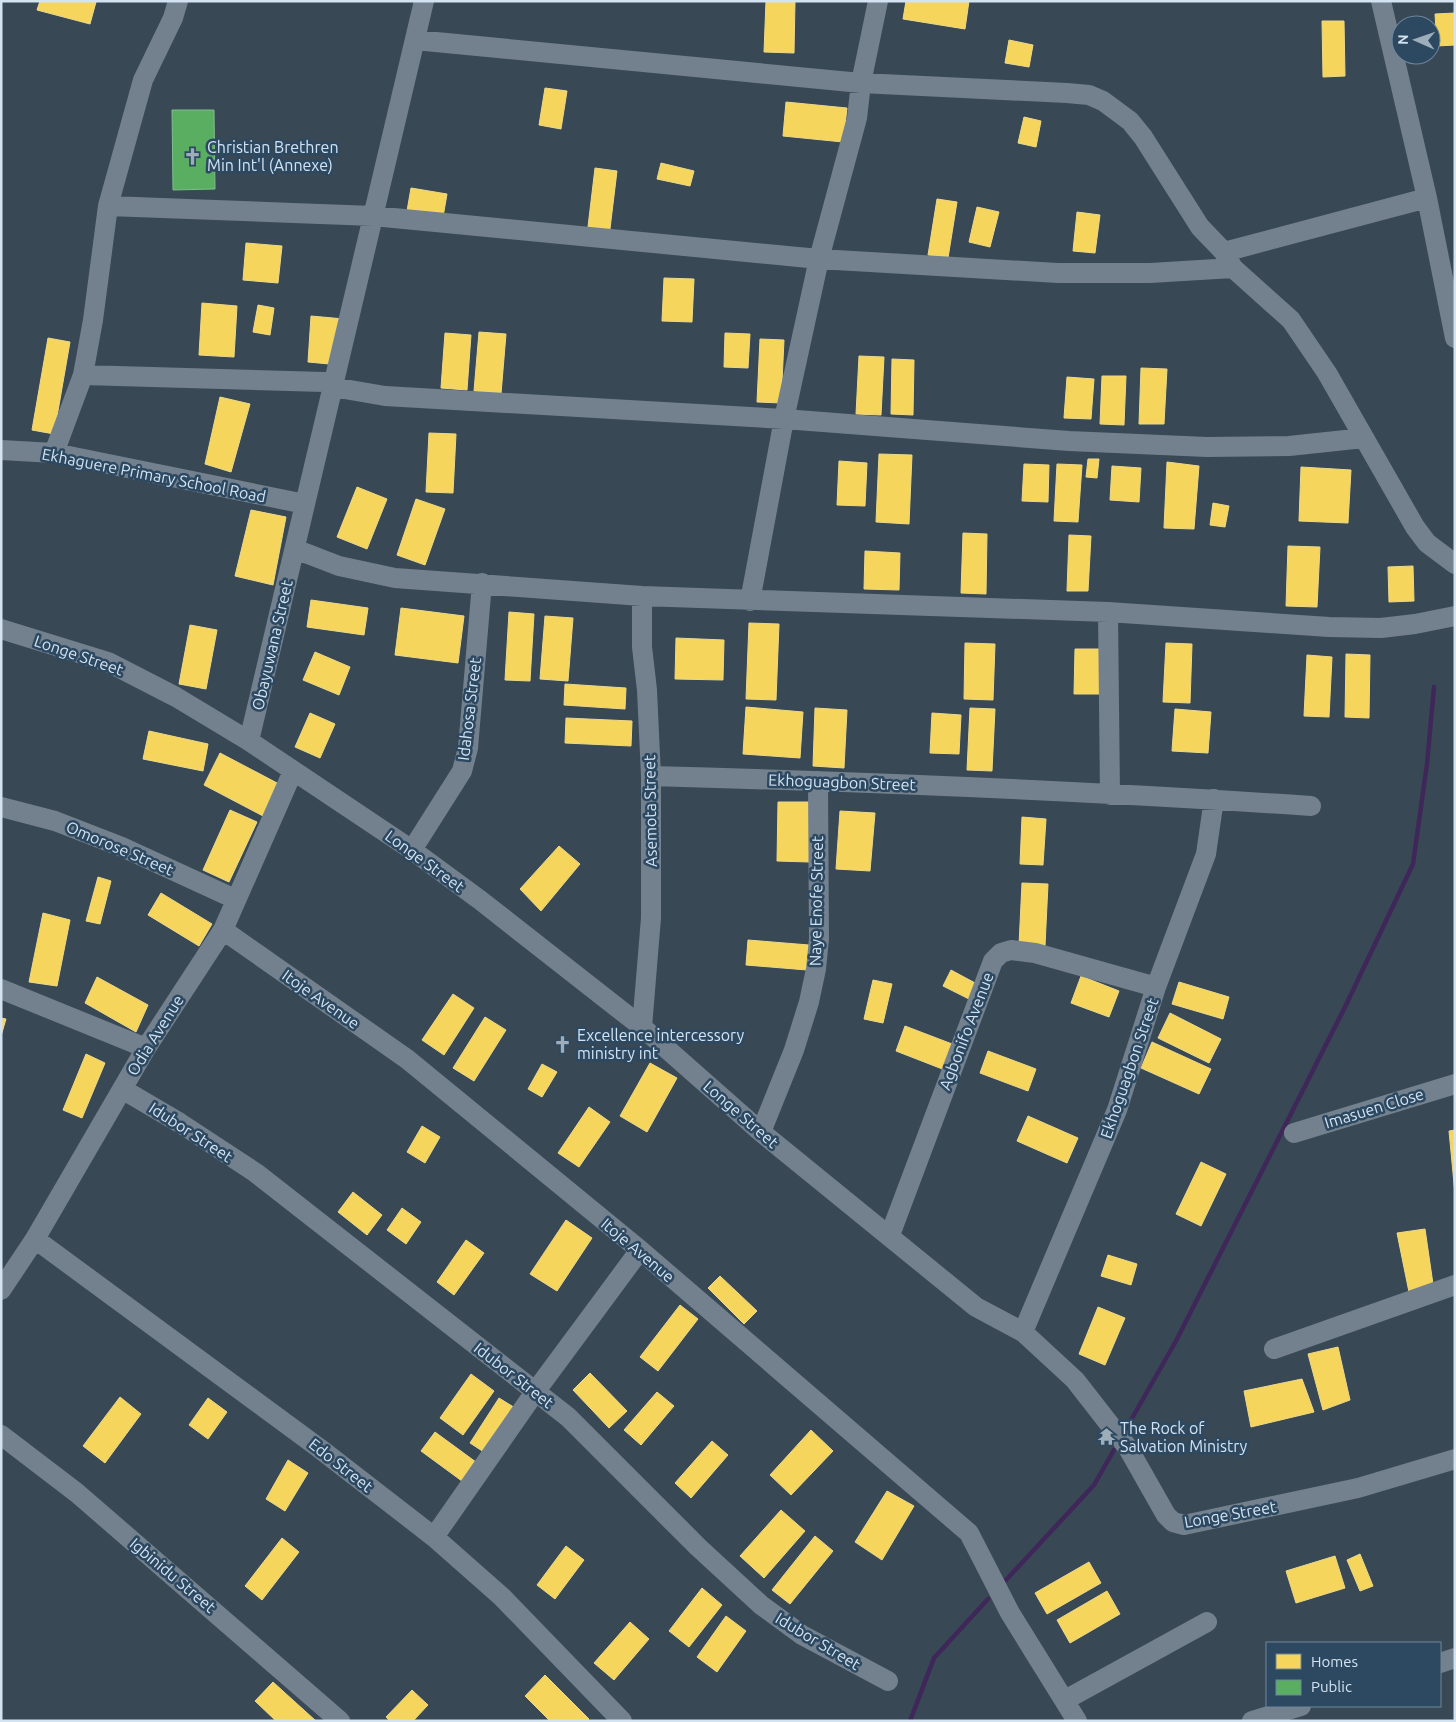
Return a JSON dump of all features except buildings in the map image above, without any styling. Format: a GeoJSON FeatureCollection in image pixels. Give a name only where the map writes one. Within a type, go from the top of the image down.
{"type":"FeatureCollection","features":[{"type":"Feature","properties":{"kind":"street"},"geometry":{"type":"LineString","coordinates":[[54,453],[82,375],[93,320],[108,206],[143,80],[173,18],[178,1]]}},
{"type":"Feature","properties":{"kind":"street","name":"Obayuwana Street"},"geometry":{"type":"LineString","coordinates":[[249,741],[424,1]]}},
{"type":"Feature","properties":{"kind":"street"},"geometry":{"type":"LineString","coordinates":[[750,600],[784,419],[819,259],[857,118],[861,83],[878,1]]}},
{"type":"Feature","properties":{"kind":"street"},"geometry":{"type":"LineString","coordinates":[[1381,1],[1427,198],[1455,338]]}},
{"type":"Feature","properties":{"kind":"street"},"geometry":{"type":"LineString","coordinates":[[415,40],[861,83],[1066,93],[1089,96],[1103,101],[1123,115],[1143,137],[1200,227],[1228,260],[1291,320],[1328,373],[1415,527],[1427,543],[1455,564]]}},
{"type":"Feature","properties":{"kind":"street"},"geometry":{"type":"LineString","coordinates":[[108,206],[373,216],[819,259],[1058,273],[1150,273],[1228,260],[1427,198]]}},
{"type":"Feature","properties":{"kind":"street"},"geometry":{"type":"LineString","coordinates":[[82,375],[324,382],[333,387],[385,396],[784,419],[1069,441],[1207,447],[1289,446],[1364,438]]}},
{"type":"Feature","properties":{"kind":"street","name":"Ekhaguere Primary School Road"},"geometry":{"type":"LineString","coordinates":[[1,450],[54,453],[305,504]]}},
{"type":"Feature","properties":{"kind":"street"},"geometry":{"type":"LineString","coordinates":[[295,550],[339,566],[396,578],[642,596],[1108,612],[1381,628],[1455,616]]}},
{"type":"Feature","properties":{"kind":"street","name":"Idahosa Street"},"geometry":{"type":"LineString","coordinates":[[412,850],[462,771],[468,748],[482,583]]}},
{"type":"Feature","properties":{"kind":"street","name":"Asemota Street"},"geometry":{"type":"LineString","coordinates":[[642,596],[642,647],[647,690],[650,776],[651,918],[642,1027]]}},
{"type":"Feature","properties":{"kind":"street"},"geometry":{"type":"LineString","coordinates":[[1108,612],[1110,795]]}},
{"type":"Feature","properties":{"kind":"street","name":"Longe Street"},"geometry":{"type":"LineString","coordinates":[[1,629],[108,662],[176,696],[249,741],[412,850],[642,1027],[761,1132],[890,1235],[976,1307],[1023,1332],[1075,1380],[1087,1395],[1128,1448],[1166,1515],[1173,1522],[1184,1525],[1358,1488],[1455,1459]]}},
{"type":"Feature","properties":{"kind":"street","name":"Odia Avenue"},"geometry":{"type":"LineString","coordinates":[[1,1290],[35,1238],[146,1048],[222,930],[293,771]]}},
{"type":"Feature","properties":{"kind":"street","name":"Ekhoguagbon Street"},"geometry":{"type":"LineString","coordinates":[[650,776],[818,781],[1214,799],[1311,806]]}},
{"type":"Feature","properties":{"kind":"street","name":"Naye Enofe Street"},"geometry":{"type":"LineString","coordinates":[[761,1132],[794,1050],[810,1002],[816,969],[819,939],[818,781]]}},
{"type":"Feature","properties":{"kind":"street","name":"Ekhoguagbon Street"},"geometry":{"type":"LineString","coordinates":[[1023,1332],[1117,1110],[1156,987],[1206,854],[1214,799]]}},
{"type":"Feature","properties":{"kind":"street","name":"Omorose Street"},"geometry":{"type":"LineString","coordinates":[[1,807],[55,822],[122,847],[235,899]]}},
{"type":"Feature","properties":{"kind":"street","name":"Itoje Avenue"},"geometry":{"type":"LineString","coordinates":[[222,930],[407,1059],[640,1250],[969,1532],[1010,1613],[1078,1721]]}},
{"type":"Feature","properties":{"kind":"street","name":"Agbonifo Avenue"},"geometry":{"type":"LineString","coordinates":[[890,1235],[992,961],[1001,953],[1011,950],[1035,953],[1156,987]]}},
{"type":"Feature","properties":{"kind":"street"},"geometry":{"type":"LineString","coordinates":[[1,989],[146,1048]]}},
{"type":"Feature","properties":{"kind":"street","name":"Imasuen Close"},"geometry":{"type":"LineString","coordinates":[[1294,1133],[1455,1084]]}},
{"type":"Feature","properties":{"kind":"street","name":"Idubor Street"},"geometry":{"type":"LineString","coordinates":[[122,1088],[180,1123],[256,1173],[568,1417],[698,1547],[761,1605],[802,1635],[888,1681]]}},
{"type":"Feature","properties":{"kind":"street","name":"Edo Street"},"geometry":{"type":"LineString","coordinates":[[35,1238],[319,1448],[434,1537],[502,1597],[622,1721]]}},
{"type":"Feature","properties":{"kind":"street"},"geometry":{"type":"LineString","coordinates":[[434,1537],[535,1392],[640,1250]]}},
{"type":"Feature","properties":{"kind":"street"},"geometry":{"type":"LineString","coordinates":[[1274,1348],[1455,1285]]}},
{"type":"Feature","properties":{"kind":"street","name":"Igbinidu Street"},"geometry":{"type":"LineString","coordinates":[[1,1435],[77,1493],[340,1721]]}},
{"type":"Feature","properties":{"kind":"street"},"geometry":{"type":"LineString","coordinates":[[1064,1700],[1207,1622]]}},
{"type":"Feature","properties":{"kind":"street"},"geometry":{"type":"LineString","coordinates":[[1441,1663],[1455,1658]]}},
{"type":"Feature","properties":{"kind":"street"},"geometry":{"type":"LineString","coordinates":[[1252,1721],[1298,1707]]}},
{"type":"Feature","properties":{"kind":"waterway"},"geometry":{"type":"LineString","coordinates":[[1127,1427],[1176,1341],[1345,1007],[1413,864],[1427,764],[1434,687]]}},
{"type":"Feature","properties":{"kind":"waterway"},"geometry":{"type":"LineString","coordinates":[[1006,1580],[1094,1485],[1114,1450]]}},
{"type":"Feature","properties":{"kind":"waterway"},"geometry":{"type":"LineString","coordinates":[[910,1721],[934,1658],[988,1599]]}},
{"type":"Feature","properties":{"kind":"place","name":"Christian Brethren Min Int'l (Annexe)"},"geometry":{"type":"Point","coordinates":[193,156]}},
{"type":"Feature","properties":{"kind":"place","name":"Excellence intercessory ministry int"},"geometry":{"type":"Point","coordinates":[563,1044]}},
{"type":"Feature","properties":{"kind":"place","name":"The Rock of Salvation Ministry"},"geometry":{"type":"Point","coordinates":[1106,1437]}}]}
